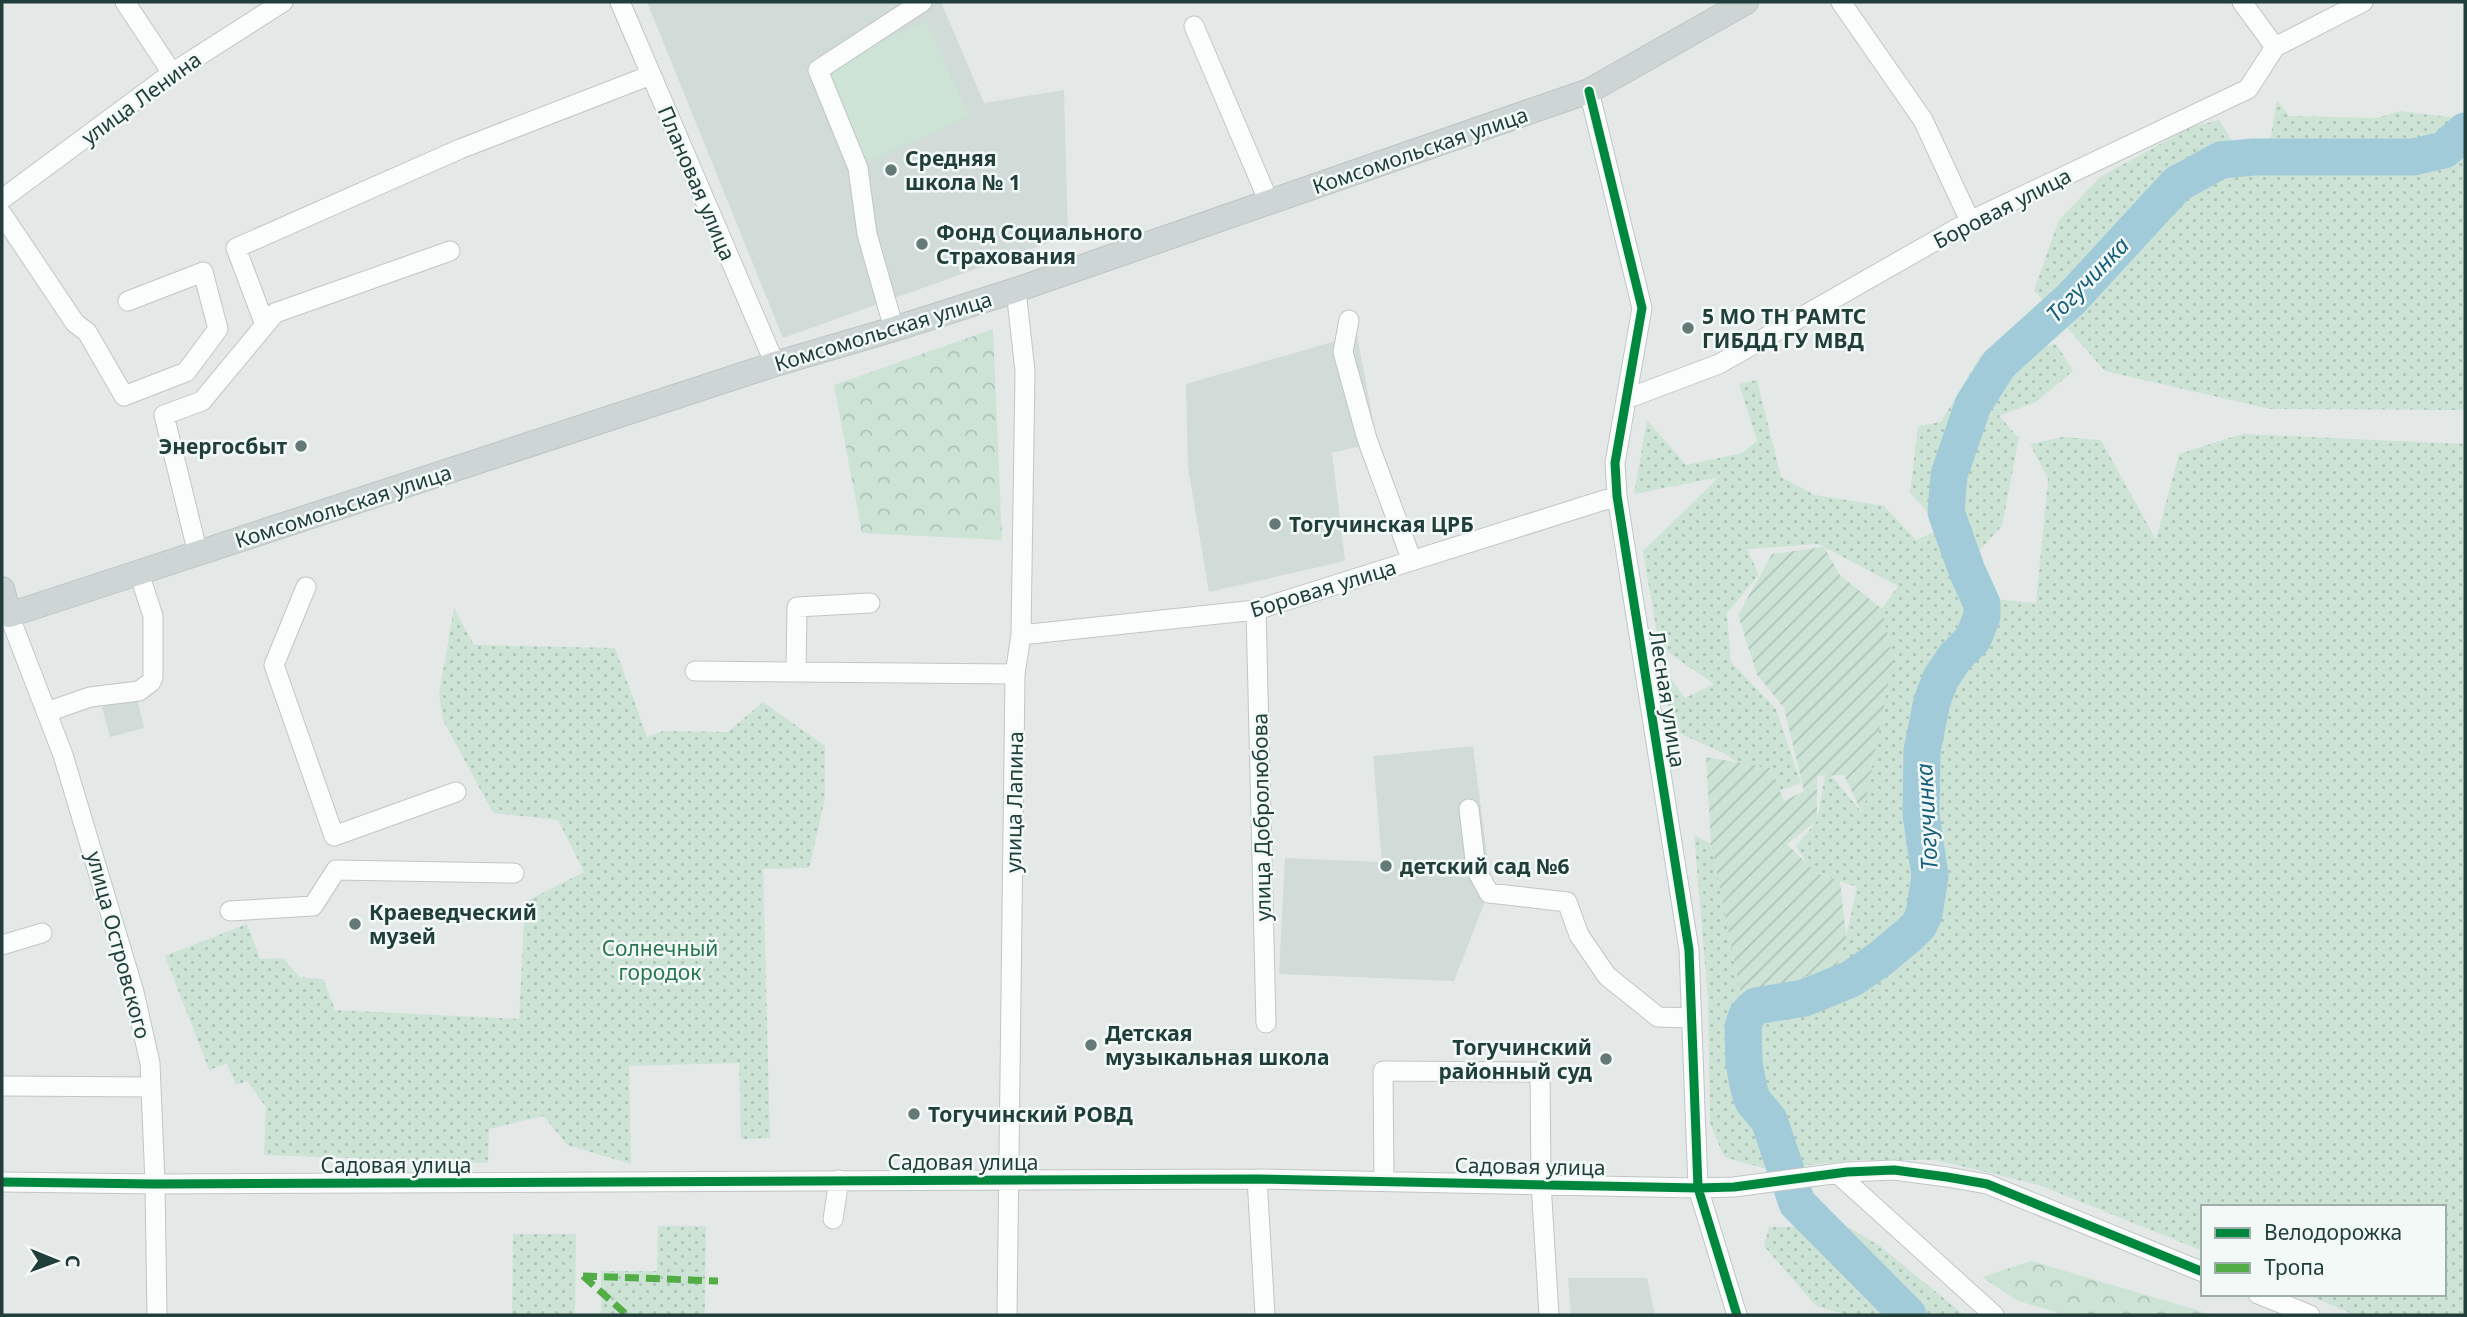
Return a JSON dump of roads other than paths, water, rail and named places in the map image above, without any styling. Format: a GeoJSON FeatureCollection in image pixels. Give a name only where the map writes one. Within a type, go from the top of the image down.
{"type":"FeatureCollection","features":[{"type":"Feature","properties":{"kind":"main road","name":"Комсомольская улица"},"geometry":{"type":"LineString","coordinates":[[6,616],[775,363],[1016,290],[1589,92],[1746,2]]}},
{"type":"Feature","properties":{"kind":"main road","name":"улица Островского"},"geometry":{"type":"LineString","coordinates":[[2,589],[6,616]]}},
{"type":"Feature","properties":{"kind":"street"},"geometry":{"type":"LineString","coordinates":[[125,2],[173,73]]}},
{"type":"Feature","properties":{"kind":"street","name":"улица Ленина"},"geometry":{"type":"LineString","coordinates":[[2,199],[173,73],[283,2]]}},
{"type":"Feature","properties":{"kind":"street","name":"Плановая улица"},"geometry":{"type":"LineString","coordinates":[[620,2],[775,363]]}},
{"type":"Feature","properties":{"kind":"street"},"geometry":{"type":"LineString","coordinates":[[894,329],[867,234],[858,168],[818,70],[922,2]]}},
{"type":"Feature","properties":{"kind":"street"},"geometry":{"type":"LineString","coordinates":[[1841,2],[1923,120],[1970,221]]}},
{"type":"Feature","properties":{"kind":"street"},"geometry":{"type":"LineString","coordinates":[[2242,2],[2275,47],[2363,2]]}},
{"type":"Feature","properties":{"kind":"street"},"geometry":{"type":"LineString","coordinates":[[1194,26],[1269,202]]}},
{"type":"Feature","properties":{"kind":"street","name":"Боровая улица"},"geometry":{"type":"LineString","coordinates":[[1626,399],[1719,364],[1970,221],[2248,89],[2275,47]]}},
{"type":"Feature","properties":{"kind":"street"},"geometry":{"type":"LineString","coordinates":[[265,325],[236,247],[460,149],[651,75]]}},
{"type":"Feature","properties":{"kind":"street","name":"Лесная улица"},"geometry":{"type":"LineString","coordinates":[[1589,92],[1642,308],[1615,463],[1617,496],[1689,950],[1698,1188],[1737,1315]]}},
{"type":"Feature","properties":{"kind":"street"},"geometry":{"type":"LineString","coordinates":[[2,214],[75,323],[86,332],[124,396],[186,372],[218,329],[203,272],[128,301]]}},
{"type":"Feature","properties":{"kind":"street"},"geometry":{"type":"LineString","coordinates":[[198,554],[164,415],[202,401],[275,313],[450,250]]}},
{"type":"Feature","properties":{"kind":"street","name":"улица Лапина"},"geometry":{"type":"LineString","coordinates":[[1007,1315],[1015,674],[1021,635],[1025,371],[1016,290]]}},
{"type":"Feature","properties":{"kind":"street"},"geometry":{"type":"LineString","coordinates":[[1349,320],[1343,352],[1367,439],[1412,561]]}},
{"type":"Feature","properties":{"kind":"street","name":"Боровая улица"},"geometry":{"type":"LineString","coordinates":[[1021,635],[1255,611],[1617,496]]}},
{"type":"Feature","properties":{"kind":"street"},"geometry":{"type":"LineString","coordinates":[[47,712],[90,697],[139,691],[151,682],[153,616],[139,573]]}},
{"type":"Feature","properties":{"kind":"street"},"geometry":{"type":"LineString","coordinates":[[306,587],[274,665],[334,836],[456,792]]}},
{"type":"Feature","properties":{"kind":"street"},"geometry":{"type":"LineString","coordinates":[[796,672],[797,607],[870,603]]}},
{"type":"Feature","properties":{"kind":"street","name":"улица Добролюбова"},"geometry":{"type":"LineString","coordinates":[[1255,611],[1266,1023]]}},
{"type":"Feature","properties":{"kind":"street","name":"улица Островского"},"geometry":{"type":"LineString","coordinates":[[6,616],[64,755],[130,978],[150,1063],[157,1315]]}},
{"type":"Feature","properties":{"kind":"street"},"geometry":{"type":"LineString","coordinates":[[695,671],[1015,674]]}},
{"type":"Feature","properties":{"kind":"street"},"geometry":{"type":"LineString","coordinates":[[1469,809],[1476,869],[1489,893],[1567,902],[1579,935],[1607,975],[1658,1017],[1692,1018]]}},
{"type":"Feature","properties":{"kind":"street"},"geometry":{"type":"LineString","coordinates":[[230,911],[313,906],[337,870],[514,873]]}},
{"type":"Feature","properties":{"kind":"street"},"geometry":{"type":"LineString","coordinates":[[2,945],[42,933]]}},
{"type":"Feature","properties":{"kind":"street"},"geometry":{"type":"LineString","coordinates":[[1384,1181],[1383,1071],[1540,1072],[1541,1183],[1549,1315]]}},
{"type":"Feature","properties":{"kind":"street"},"geometry":{"type":"LineString","coordinates":[[2,1086],[151,1087]]}},
{"type":"Feature","properties":{"kind":"street","name":"Садовая улица"},"geometry":{"type":"LineString","coordinates":[[2,1182],[155,1184],[1257,1179],[1698,1188],[1771,1183],[1837,1173],[1894,1170],[1987,1184],[2201,1271]]}},
{"type":"Feature","properties":{"kind":"street"},"geometry":{"type":"LineString","coordinates":[[1837,1173],[1994,1315]]}},
{"type":"Feature","properties":{"kind":"street"},"geometry":{"type":"LineString","coordinates":[[1257,1179],[1265,1315]]}},
{"type":"Feature","properties":{"kind":"street"},"geometry":{"type":"LineString","coordinates":[[833,1219],[839,1181]]}},
{"type":"Feature","properties":{"kind":"street"},"geometry":{"type":"LineString","coordinates":[[2263,1296],[2310,1315]]}},
{"type":"Feature","properties":{"kind":"waterway","name":"Тогучинка"},"geometry":{"type":"LineString","coordinates":[[1908,1315],[1797,1203],[1769,1120],[1753,1101],[1749,1089],[1744,1063],[1743,1027],[1747,1015],[1756,1006],[1804,998],[1851,979],[1910,934],[1919,925],[1924,914],[1930,876],[1921,814],[1922,751],[1932,701],[1941,678],[1955,657],[1973,639],[1982,616],[1982,604],[1946,512],[1949,475],[1973,405],[1999,364],[2072,298],[2177,184],[2221,160],[2254,157],[2413,157],[2444,150],[2465,131]]}},
{"type":"Feature","properties":{"kind":"place","name":"Средняя школа № 1"},"geometry":{"type":"Point","coordinates":[891,170]}},
{"type":"Feature","properties":{"kind":"place","name":"Фонд Социального Страхования"},"geometry":{"type":"Point","coordinates":[922,244]}},
{"type":"Feature","properties":{"kind":"place","name":"5 МО ТН РАМТС ГИБДД ГУ МВД"},"geometry":{"type":"Point","coordinates":[1688,328]}},
{"type":"Feature","properties":{"kind":"place","name":"Энергосбыт"},"geometry":{"type":"Point","coordinates":[301,446]}},
{"type":"Feature","properties":{"kind":"place","name":"Тогучинская ЦРБ"},"geometry":{"type":"Point","coordinates":[1275,524]}},
{"type":"Feature","properties":{"kind":"place","name":"детский сад №6"},"geometry":{"type":"Point","coordinates":[1386,866]}},
{"type":"Feature","properties":{"kind":"place","name":"Краеведческий музей"},"geometry":{"type":"Point","coordinates":[355,924]}},
{"type":"Feature","properties":{"kind":"place","name":"Детская музыкальная школа"},"geometry":{"type":"Point","coordinates":[1091,1045]}},
{"type":"Feature","properties":{"kind":"place","name":"Тогучинский районный суд"},"geometry":{"type":"Point","coordinates":[1606,1059]}},
{"type":"Feature","properties":{"kind":"place","name":"Тогучинский РОВД"},"geometry":{"type":"Point","coordinates":[914,1114]}},
{"type":"Feature","properties":{"kind":"park label","name":"Солнечный городок"},"geometry":{"type":"Point","coordinates":[660,960]}}]}
